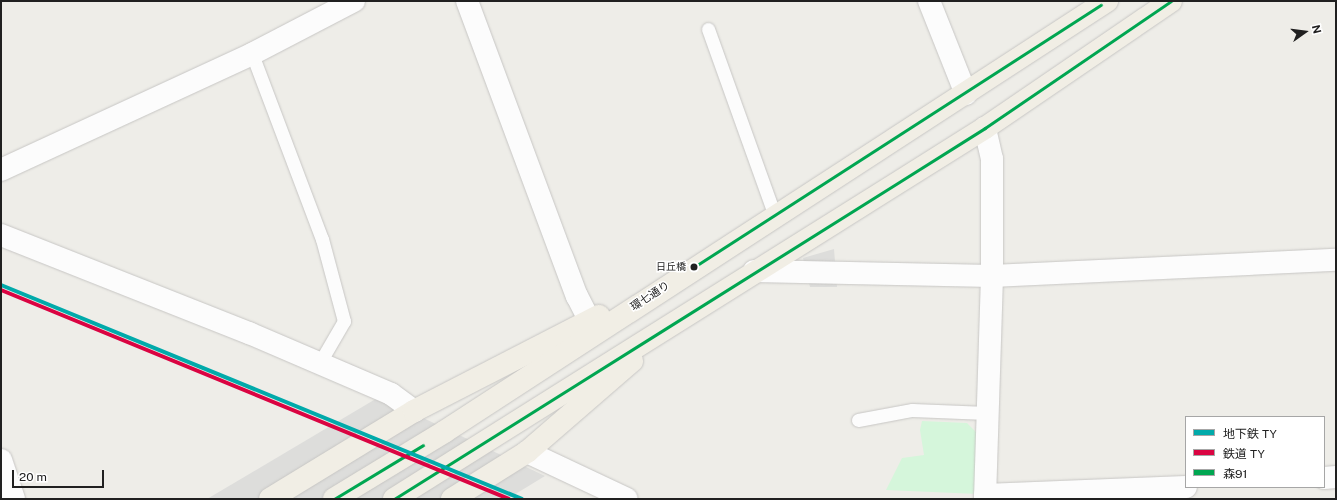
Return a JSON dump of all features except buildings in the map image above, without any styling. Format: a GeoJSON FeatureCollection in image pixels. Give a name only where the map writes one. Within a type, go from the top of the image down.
{"type":"FeatureCollection","features":[{"type":"Feature","properties":{"kind":"main road","name":"環七通り"},"geometry":{"type":"LineString","coordinates":[[334,499],[444,432],[650,296],[966,94],[1107,1]]}},
{"type":"Feature","properties":{"kind":"main road"},"geometry":{"type":"LineString","coordinates":[[394,499],[985,128],[1171,1]]}},
{"type":"Feature","properties":{"kind":"main road"},"geometry":{"type":"LineString","coordinates":[[270,499],[414,411],[589,320],[650,296]]}},
{"type":"Feature","properties":{"kind":"main road"},"geometry":{"type":"LineString","coordinates":[[452,499],[527,452],[598,393],[669,326]]}},
{"type":"Feature","properties":{"kind":"street"},"geometry":{"type":"LineString","coordinates":[[1,170],[252,54],[354,1]]}},
{"type":"Feature","properties":{"kind":"street"},"geometry":{"type":"LineString","coordinates":[[467,1],[577,296],[589,320]]}},
{"type":"Feature","properties":{"kind":"street"},"geometry":{"type":"LineString","coordinates":[[929,1],[966,94]]}},
{"type":"Feature","properties":{"kind":"street"},"geometry":{"type":"LineString","coordinates":[[985,128],[992,159],[992,276],[985,497],[1174,491]]}},
{"type":"Feature","properties":{"kind":"street"},"geometry":{"type":"LineString","coordinates":[[1,235],[391,394],[414,411]]}},
{"type":"Feature","properties":{"kind":"street"},"geometry":{"type":"LineString","coordinates":[[754,272],[992,276],[1336,260]]}},
{"type":"Feature","properties":{"kind":"street"},"geometry":{"type":"LineString","coordinates":[[527,452],[627,499]]}},
{"type":"Feature","properties":{"kind":"street"},"geometry":{"type":"LineString","coordinates":[[1,460],[14,499]]}},
{"type":"Feature","properties":{"kind":"street"},"geometry":{"type":"LineString","coordinates":[[1325,478],[1336,477]]}},
{"type":"Feature","properties":{"kind":"lane"},"geometry":{"type":"LineString","coordinates":[[708,30],[775,216]]}},
{"type":"Feature","properties":{"kind":"lane"},"geometry":{"type":"LineString","coordinates":[[252,54],[322,239],[344,321],[319,364]]}},
{"type":"Feature","properties":{"kind":"lane"},"geometry":{"type":"LineString","coordinates":[[858,420],[912,410],[987,413]]}},
{"type":"Feature","properties":{"kind":"green space"},"geometry":{"type":"Polygon","coordinates":[[[922,421],[967,423],[977,433],[978,494],[886,490],[902,458],[924,455],[920,430],[922,421]]]}},
{"type":"Feature","properties":{"kind":"pier"},"geometry":{"type":"Polygon","coordinates":[[[834,249],[837,287],[810,287],[803,258],[834,249]]]}},
{"type":"Feature","properties":{"kind":"pier"},"geometry":{"type":"Polygon","coordinates":[[[379,397],[545,476],[507,499],[207,499],[379,397]]]}},
{"type":"Feature","properties":{"kind":"metro line","name":"TY"},"geometry":{"type":"LineString","coordinates":[[1,285],[522,499]]}},
{"type":"Feature","properties":{"kind":"rail line","name":"TY"},"geometry":{"type":"LineString","coordinates":[[1,290],[509,499]]}},
{"type":"Feature","properties":{"kind":"transit line","name":"森91"},"geometry":{"type":"LineString","coordinates":[[394,499],[985,128],[1171,1]]}},
{"type":"Feature","properties":{"kind":"transit line","name":"森91"},"geometry":{"type":"LineString","coordinates":[[694,267],[1101,5]]}},
{"type":"Feature","properties":{"kind":"transit line","name":"森91"},"geometry":{"type":"LineString","coordinates":[[334,499],[423,445]]}},
{"type":"Feature","properties":{"kind":"place","name":"日丘橋"},"geometry":{"type":"Point","coordinates":[694,267]}}]}
